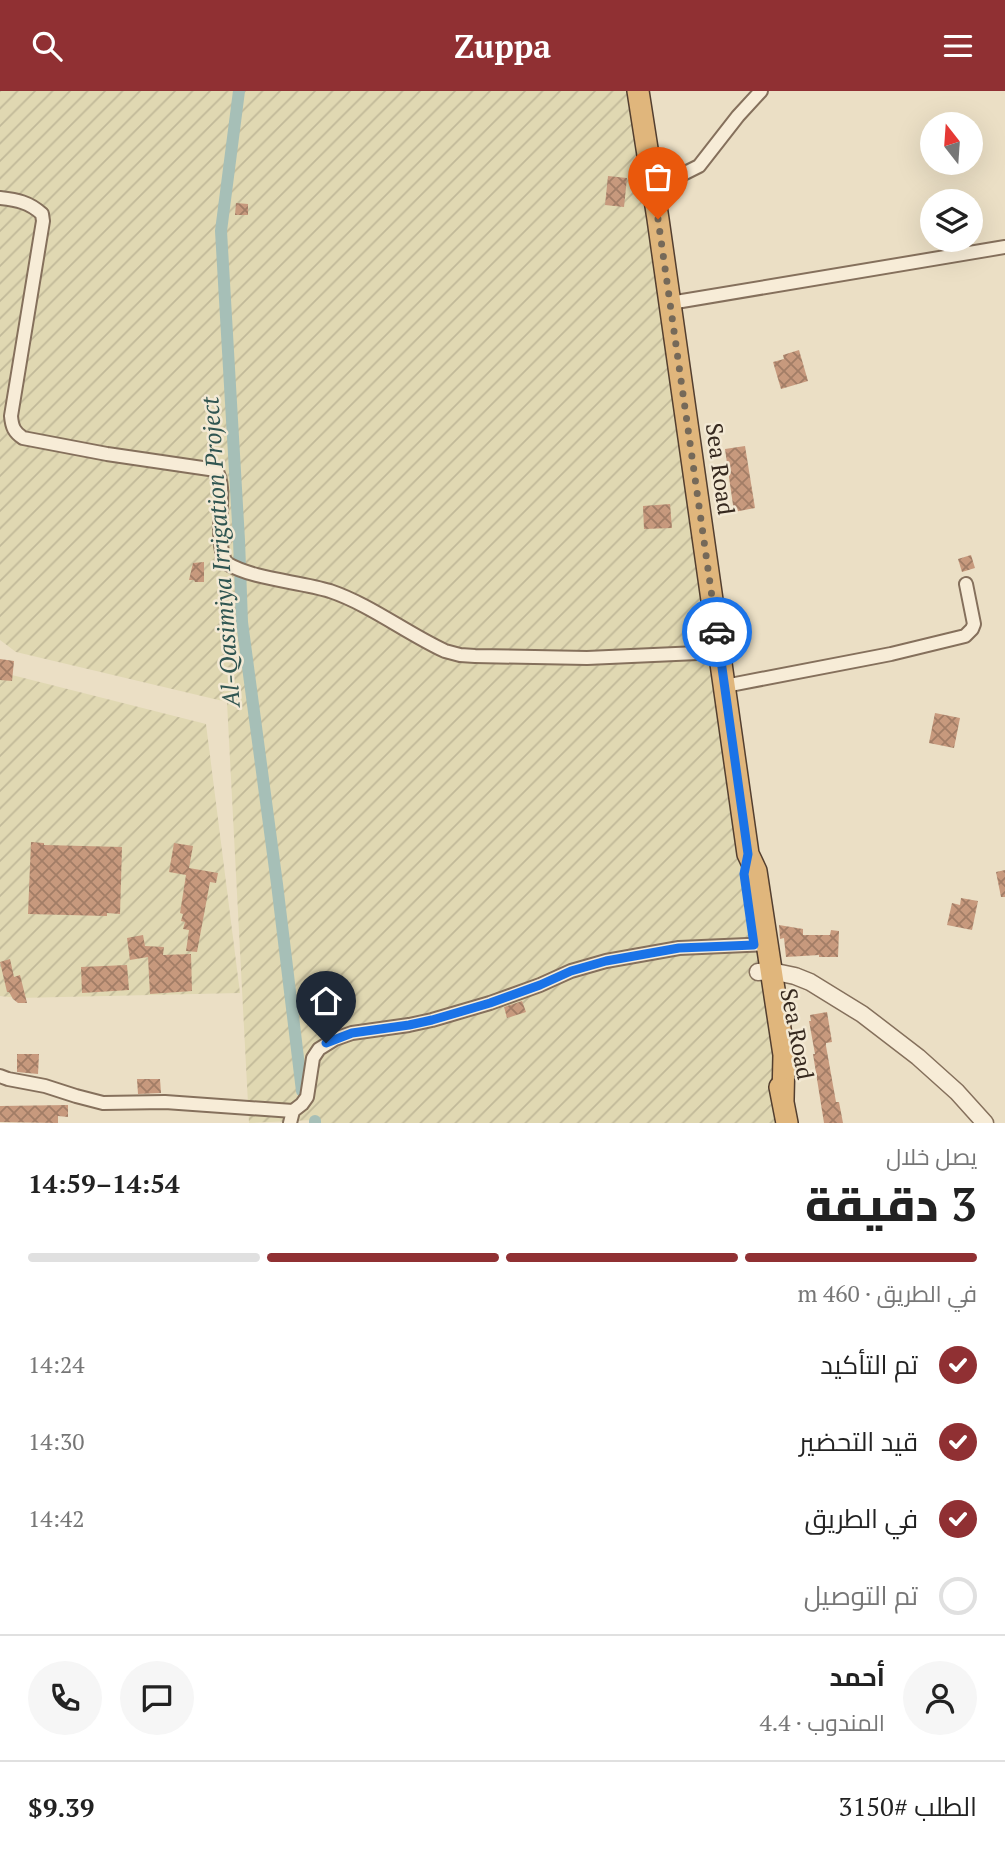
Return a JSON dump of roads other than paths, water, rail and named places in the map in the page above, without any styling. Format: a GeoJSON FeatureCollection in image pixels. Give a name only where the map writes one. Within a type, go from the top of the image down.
{"type":"FeatureCollection","features":[{"type":"Feature","properties":{"kind":"highway","name":"Sea Road"},"geometry":{"type":"LineString","coordinates":[[638,91],[748,854],[744,874],[761,945],[772,1058],[787,1123]]}},
{"type":"Feature","properties":{"kind":"street"},"geometry":{"type":"LineString","coordinates":[[652,183],[681,175],[699,166],[761,91]]}},
{"type":"Feature","properties":{"kind":"street"},"geometry":{"type":"LineString","coordinates":[[0,198],[27,203],[42,214],[43,221],[12,416],[15,433],[23,438],[107,454],[216,470],[220,480],[221,553],[226,563],[240,570],[332,591],[400,625],[434,646],[460,655],[587,658],[720,652]]}},
{"type":"Feature","properties":{"kind":"street"},"geometry":{"type":"LineString","coordinates":[[670,303],[1005,247]]}},
{"type":"Feature","properties":{"kind":"street"},"geometry":{"type":"LineString","coordinates":[[725,686],[891,654],[965,636],[974,624],[966,585]]}},
{"type":"Feature","properties":{"kind":"street"},"geometry":{"type":"LineString","coordinates":[[3,1079],[45,1086],[103,1103],[165,1102],[291,1117],[307,1097],[313,1058],[319,1049],[335,1039],[352,1033],[432,1020],[606,961],[679,948],[761,945]]}},
{"type":"Feature","properties":{"kind":"street"},"geometry":{"type":"LineString","coordinates":[[764,971],[794,976],[810,982],[862,1014],[918,1057],[957,1092],[985,1123]]}},
{"type":"Feature","properties":{"kind":"waterway","name":"Al-Qasimiya Irrigation Project"},"geometry":{"type":"LineString","coordinates":[[239,91],[221,231],[242,622],[302,1091]]}}]}
